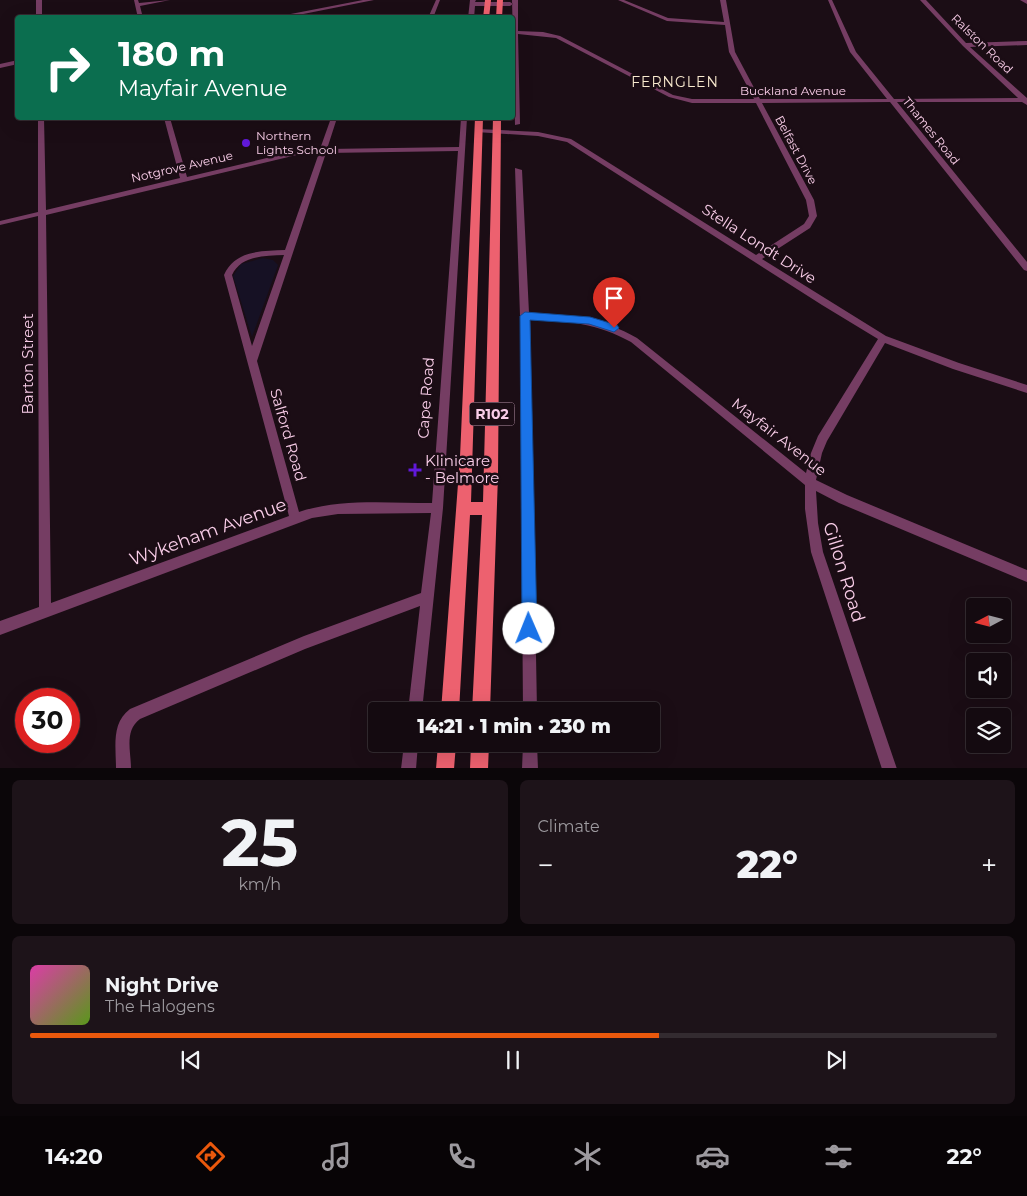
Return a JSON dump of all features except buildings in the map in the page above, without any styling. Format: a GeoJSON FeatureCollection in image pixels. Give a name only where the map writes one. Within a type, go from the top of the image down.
{"type":"FeatureCollection","features":[{"type":"Feature","properties":{"kind":"main road"},"geometry":{"type":"LineString","coordinates":[[486,15],[487,1]]}},
{"type":"Feature","properties":{"kind":"main road"},"geometry":{"type":"LineString","coordinates":[[499,15],[500,2]]}},
{"type":"Feature","properties":{"kind":"main road","name":"R102"},"geometry":{"type":"LineString","coordinates":[[451,702],[464,509],[479,120]]}},
{"type":"Feature","properties":{"kind":"main road","name":"R102"},"geometry":{"type":"LineString","coordinates":[[481,702],[490,508],[497,120]]}},
{"type":"Feature","properties":{"kind":"main road"},"geometry":{"type":"LineString","coordinates":[[464,509],[490,508]]}},
{"type":"Feature","properties":{"kind":"main road"},"geometry":{"type":"LineString","coordinates":[[445,768],[446,752]]}},
{"type":"Feature","properties":{"kind":"main road"},"geometry":{"type":"LineString","coordinates":[[479,768],[480,752]]}},
{"type":"Feature","properties":{"kind":"street"},"geometry":{"type":"LineString","coordinates":[[39,0],[39,15]]}},
{"type":"Feature","properties":{"kind":"street"},"geometry":{"type":"LineString","coordinates":[[139,15],[136,2],[166,0]]}},
{"type":"Feature","properties":{"kind":"street"},"geometry":{"type":"LineString","coordinates":[[289,15],[371,0]]}},
{"type":"Feature","properties":{"kind":"street"},"geometry":{"type":"LineString","coordinates":[[431,15],[438,0]]}},
{"type":"Feature","properties":{"kind":"street"},"geometry":{"type":"LineString","coordinates":[[620,0],[667,19],[727,24]]}},
{"type":"Feature","properties":{"kind":"street","name":"Belfast Drive"},"geometry":{"type":"LineString","coordinates":[[723,0],[732,52],[810,200],[813,211],[807,226],[757,259]]}},
{"type":"Feature","properties":{"kind":"street","name":"Thames Road"},"geometry":{"type":"LineString","coordinates":[[830,0],[850,47],[1027,268]]}},
{"type":"Feature","properties":{"kind":"street","name":"Ralston Road"},"geometry":{"type":"LineString","coordinates":[[923,0],[965,45],[1026,101]]}},
{"type":"Feature","properties":{"kind":"street"},"geometry":{"type":"LineString","coordinates":[[1023,0],[1027,2]]}},
{"type":"Feature","properties":{"kind":"street"},"geometry":{"type":"LineString","coordinates":[[471,15],[473,2],[487,1],[514,2],[514,15]]}},
{"type":"Feature","properties":{"kind":"street"},"geometry":{"type":"LineString","coordinates":[[515,32],[517,124]]}},
{"type":"Feature","properties":{"kind":"street","name":"Buckland Avenue"},"geometry":{"type":"LineString","coordinates":[[515,32],[558,37],[677,98],[700,102],[1026,101]]}},
{"type":"Feature","properties":{"kind":"street"},"geometry":{"type":"LineString","coordinates":[[965,45],[1027,43]]}},
{"type":"Feature","properties":{"kind":"street"},"geometry":{"type":"LineString","coordinates":[[0,66],[15,63]]}},
{"type":"Feature","properties":{"kind":"street","name":"Barton Street"},"geometry":{"type":"LineString","coordinates":[[41,120],[45,611]]}},
{"type":"Feature","properties":{"kind":"street"},"geometry":{"type":"LineString","coordinates":[[168,120],[184,178]]}},
{"type":"Feature","properties":{"kind":"street"},"geometry":{"type":"LineString","coordinates":[[252,361],[333,120]]}},
{"type":"Feature","properties":{"kind":"street","name":"Cape Road"},"geometry":{"type":"LineString","coordinates":[[416,702],[436,508],[464,120]]}},
{"type":"Feature","properties":{"kind":"street","name":"Stella Londt Drive"},"geometry":{"type":"LineString","coordinates":[[478,131],[548,135],[575,143],[884,338],[956,366],[1027,389]]}},
{"type":"Feature","properties":{"kind":"street","name":"Notgrove Avenue"},"geometry":{"type":"LineString","coordinates":[[0,223],[184,178],[305,151],[324,149],[462,149]]}},
{"type":"Feature","properties":{"kind":"street"},"geometry":{"type":"LineString","coordinates":[[518,170],[525,316],[530,702]]}},
{"type":"Feature","properties":{"kind":"street","name":"Salford Road"},"geometry":{"type":"LineString","coordinates":[[288,252],[243,259],[229,270],[228,280],[295,518]]}},
{"type":"Feature","properties":{"kind":"street","name":"Mayfair Avenue"},"geometry":{"type":"LineString","coordinates":[[525,316],[590,320],[624,334],[809,482],[843,499],[1027,576]]}},
{"type":"Feature","properties":{"kind":"street","name":"Gillon Road"},"geometry":{"type":"LineString","coordinates":[[884,338],[822,439],[815,453],[809,482],[810,520],[817,552],[890,768]]}},
{"type":"Feature","properties":{"kind":"street","name":"Wykeham Avenue"},"geometry":{"type":"LineString","coordinates":[[0,628],[295,518],[338,509],[436,508]]}},
{"type":"Feature","properties":{"kind":"street"},"geometry":{"type":"LineString","coordinates":[[124,768],[123,730],[127,720],[135,714],[304,643],[428,597]]}},
{"type":"Feature","properties":{"kind":"street"},"geometry":{"type":"LineString","coordinates":[[408,768],[410,752]]}},
{"type":"Feature","properties":{"kind":"street"},"geometry":{"type":"LineString","coordinates":[[530,752],[530,768]]}},
{"type":"Feature","properties":{"kind":"shaded area"},"geometry":{"type":"Polygon","coordinates":[[[263,258],[273,260],[278,265],[252,337],[233,276],[241,264],[263,258]]]}},
{"type":"Feature","properties":{"kind":"place","name":"Northern Lights School"},"geometry":{"type":"Point","coordinates":[246,143]}},
{"type":"Feature","properties":{"kind":"place","name":"Klinicare - Belmore"},"geometry":{"type":"Point","coordinates":[415,470]}},
{"type":"Feature","properties":{"kind":"district","name":"FERNGLEN"},"geometry":{"type":"Point","coordinates":[675,82]}},
{"type":"Feature","properties":{"kind":"route"},"geometry":{"type":"LineString","coordinates":[[529,629],[525,316],[590,320],[614,328]]}}]}
